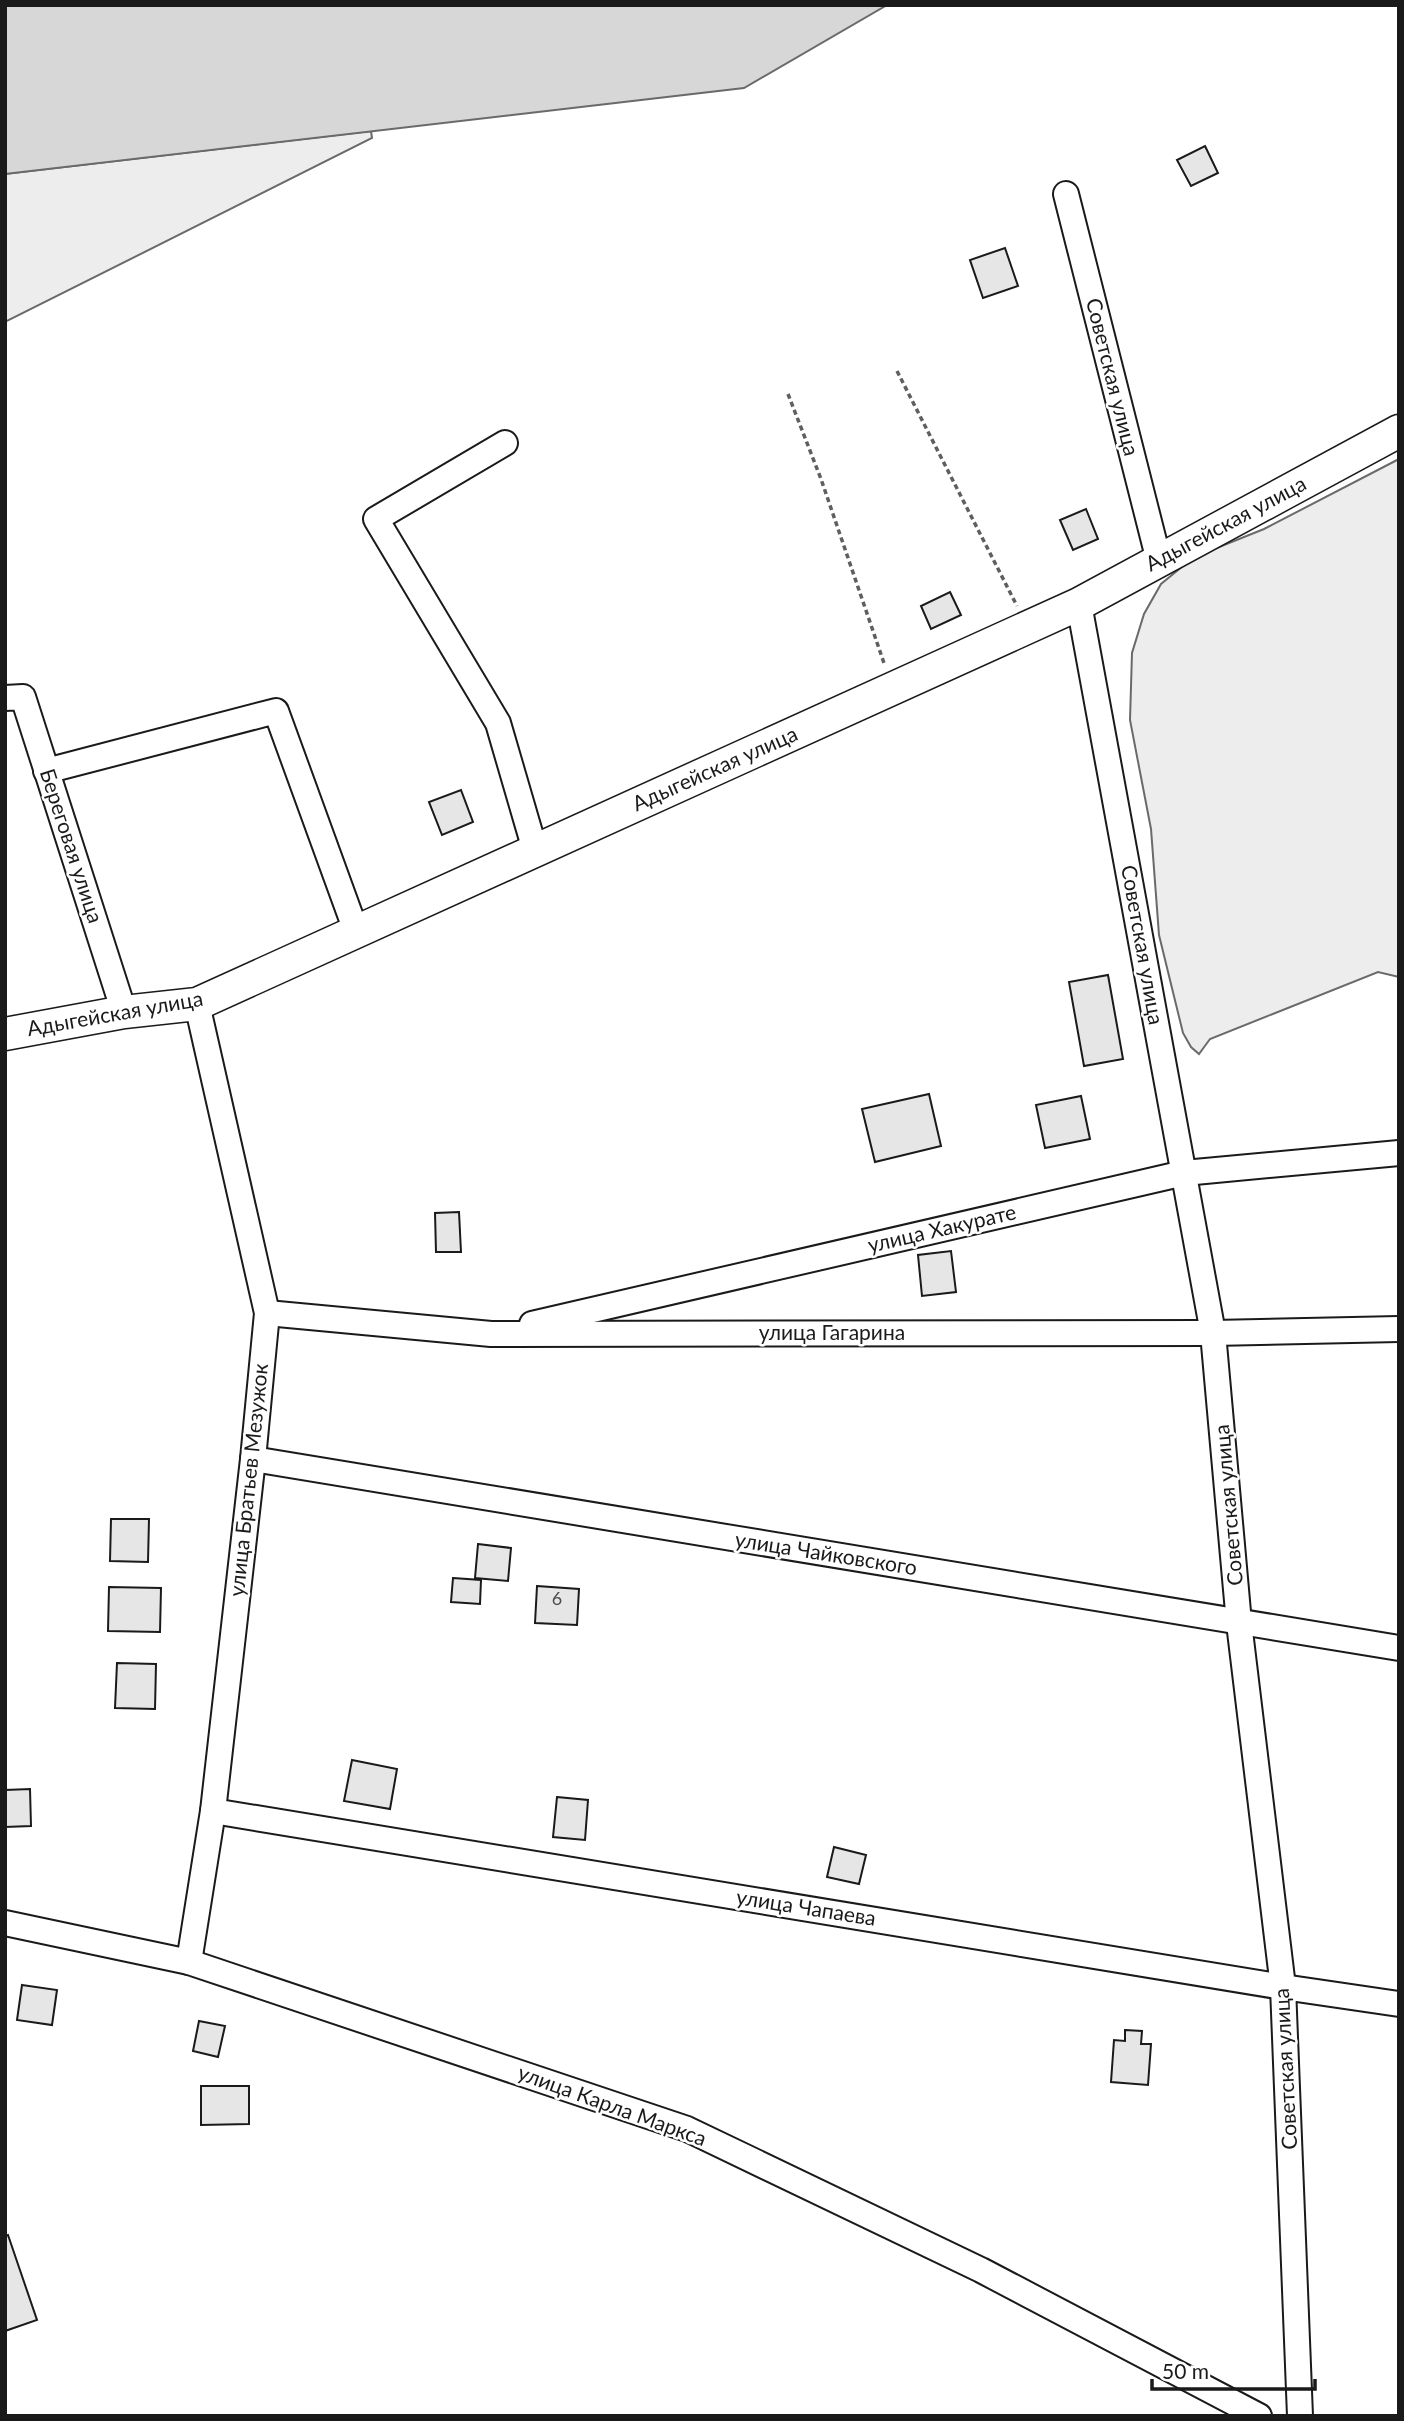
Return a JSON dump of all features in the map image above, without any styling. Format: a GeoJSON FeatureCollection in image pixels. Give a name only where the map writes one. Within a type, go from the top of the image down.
{"type":"FeatureCollection","features":[{"type":"Feature","properties":{"kind":"main road","name":"Адыгейская улица"},"geometry":{"type":"LineString","coordinates":[[5,1034],[124,1012],[197,1004],[1079,604],[1399,431]]}},
{"type":"Feature","properties":{"kind":"street","name":"Советская улица"},"geometry":{"type":"LineString","coordinates":[[1066,194],[1159,561]]}},
{"type":"Feature","properties":{"kind":"street"},"geometry":{"type":"LineString","coordinates":[[505,443],[376,519],[498,723],[535,850]]}},
{"type":"Feature","properties":{"kind":"street","name":"Советская улица"},"geometry":{"type":"LineString","coordinates":[[1079,604],[1213,1333],[1239,1623],[1283,1987],[1300,2416]]}},
{"type":"Feature","properties":{"kind":"street","name":"Береговая улица"},"geometry":{"type":"LineString","coordinates":[[5,698],[23,697],[124,1012]]}},
{"type":"Feature","properties":{"kind":"street"},"geometry":{"type":"LineString","coordinates":[[47,771],[276,711],[356,932]]}},
{"type":"Feature","properties":{"kind":"street","name":"улица Братьев Мезужок"},"geometry":{"type":"LineString","coordinates":[[189,1962],[213,1811],[267,1313],[197,1004]]}},
{"type":"Feature","properties":{"kind":"street","name":"улица Хакурате"},"geometry":{"type":"LineString","coordinates":[[491,1334],[1184,1173],[1399,1153]]}},
{"type":"Feature","properties":{"kind":"street","name":"улица Гагарина"},"geometry":{"type":"LineString","coordinates":[[267,1313],[491,1334],[1213,1333],[1399,1329]]}},
{"type":"Feature","properties":{"kind":"street","name":"улица Чайковского"},"geometry":{"type":"LineString","coordinates":[[253,1459],[1399,1648]]}},
{"type":"Feature","properties":{"kind":"street","name":"улица Чапаева"},"geometry":{"type":"LineString","coordinates":[[213,1811],[1399,2004]]}},
{"type":"Feature","properties":{"kind":"street","name":"улица Карла Маркса"},"geometry":{"type":"LineString","coordinates":[[5,1923],[189,1962],[687,2129],[981,2270],[1259,2416]]}},
{"type":"Feature","properties":{"kind":"path"},"geometry":{"type":"LineString","coordinates":[[897,370],[1028,627]]}},
{"type":"Feature","properties":{"kind":"path"},"geometry":{"type":"LineString","coordinates":[[788,394],[821,479],[892,688]]}},
{"type":"Feature","properties":{"kind":"shaded area"},"geometry":{"type":"Polygon","coordinates":[[[5,5],[887,5],[744,88],[5,174],[5,5]]]}},
{"type":"Feature","properties":{"kind":"shaded area"},"geometry":{"type":"Polygon","coordinates":[[[371,131],[372,138],[5,322],[5,174],[371,131]]]}},
{"type":"Feature","properties":{"kind":"shaded area"},"geometry":{"type":"Polygon","coordinates":[[[1399,459],[1399,977],[1378,972],[1210,1039],[1199,1054],[1191,1047],[1183,1033],[1159,935],[1151,829],[1130,720],[1132,653],[1144,614],[1161,584],[1194,557],[1264,529],[1399,459]]]}},
{"type":"Feature","properties":{"kind":"building"},"geometry":{"type":"Polygon","coordinates":[[[1205,146],[1218,173],[1191,186],[1177,160],[1205,146]]]}},
{"type":"Feature","properties":{"kind":"building"},"geometry":{"type":"Polygon","coordinates":[[[1005,248],[1018,286],[983,298],[970,260],[1005,248]]]}},
{"type":"Feature","properties":{"kind":"building"},"geometry":{"type":"Polygon","coordinates":[[[1086,509],[1098,539],[1073,550],[1060,520],[1086,509]]]}},
{"type":"Feature","properties":{"kind":"building"},"geometry":{"type":"Polygon","coordinates":[[[950,592],[961,615],[931,629],[921,606],[950,592]]]}},
{"type":"Feature","properties":{"kind":"building"},"geometry":{"type":"Polygon","coordinates":[[[461,790],[473,822],[442,835],[429,802],[461,790]]]}},
{"type":"Feature","properties":{"kind":"building"},"geometry":{"type":"Polygon","coordinates":[[[1108,975],[1123,1059],[1084,1066],[1069,982],[1108,975]]]}},
{"type":"Feature","properties":{"kind":"building"},"geometry":{"type":"Polygon","coordinates":[[[929,1094],[941,1146],[875,1162],[862,1109],[929,1094]]]}},
{"type":"Feature","properties":{"kind":"building"},"geometry":{"type":"Polygon","coordinates":[[[1081,1096],[1090,1139],[1045,1148],[1036,1105],[1081,1096]]]}},
{"type":"Feature","properties":{"kind":"building"},"geometry":{"type":"Polygon","coordinates":[[[459,1212],[461,1252],[436,1252],[435,1213],[459,1212]]]}},
{"type":"Feature","properties":{"kind":"building"},"geometry":{"type":"Polygon","coordinates":[[[951,1251],[956,1292],[922,1296],[918,1255],[951,1251]]]}},
{"type":"Feature","properties":{"kind":"building"},"geometry":{"type":"Polygon","coordinates":[[[111,1519],[149,1519],[148,1562],[110,1561],[111,1519]]]}},
{"type":"Feature","properties":{"kind":"building"},"geometry":{"type":"Polygon","coordinates":[[[478,1544],[511,1548],[508,1581],[475,1578],[478,1544]]]}},
{"type":"Feature","properties":{"kind":"building"},"geometry":{"type":"Polygon","coordinates":[[[453,1578],[481,1580],[480,1604],[451,1602],[453,1578]]]}},
{"type":"Feature","properties":{"kind":"building"},"geometry":{"type":"Polygon","coordinates":[[[537,1586],[579,1589],[577,1625],[535,1623],[537,1586]]]}},
{"type":"Feature","properties":{"kind":"building"},"geometry":{"type":"Polygon","coordinates":[[[109,1587],[161,1588],[160,1632],[108,1631],[109,1587]]]}},
{"type":"Feature","properties":{"kind":"building"},"geometry":{"type":"Polygon","coordinates":[[[117,1663],[156,1664],[155,1709],[115,1708],[117,1663]]]}},
{"type":"Feature","properties":{"kind":"building"},"geometry":{"type":"Polygon","coordinates":[[[352,1760],[397,1769],[390,1809],[344,1801],[352,1760]]]}},
{"type":"Feature","properties":{"kind":"building"},"geometry":{"type":"Polygon","coordinates":[[[30,1789],[31,1826],[5,1827],[5,1790],[30,1789]]]}},
{"type":"Feature","properties":{"kind":"building"},"geometry":{"type":"Polygon","coordinates":[[[557,1797],[588,1800],[585,1840],[553,1837],[557,1797]]]}},
{"type":"Feature","properties":{"kind":"building"},"geometry":{"type":"Polygon","coordinates":[[[834,1847],[866,1855],[859,1884],[827,1877],[834,1847]]]}},
{"type":"Feature","properties":{"kind":"building"},"geometry":{"type":"Polygon","coordinates":[[[22,1985],[57,1990],[52,2025],[17,2020],[22,1985]]]}},
{"type":"Feature","properties":{"kind":"building"},"geometry":{"type":"Polygon","coordinates":[[[199,2021],[225,2026],[218,2057],[193,2051],[199,2021]]]}},
{"type":"Feature","properties":{"kind":"building"},"geometry":{"type":"Polygon","coordinates":[[[1125,2030],[1142,2031],[1141,2044],[1151,2044],[1148,2085],[1111,2082],[1114,2040],[1125,2041],[1125,2030]]]}},
{"type":"Feature","properties":{"kind":"building"},"geometry":{"type":"Polygon","coordinates":[[[201,2086],[249,2086],[249,2124],[201,2125],[201,2086]]]}},
{"type":"Feature","properties":{"kind":"building"},"geometry":{"type":"Polygon","coordinates":[[[8,2235],[37,2320],[5,2331],[5,2236],[8,2235]]]}}]}
